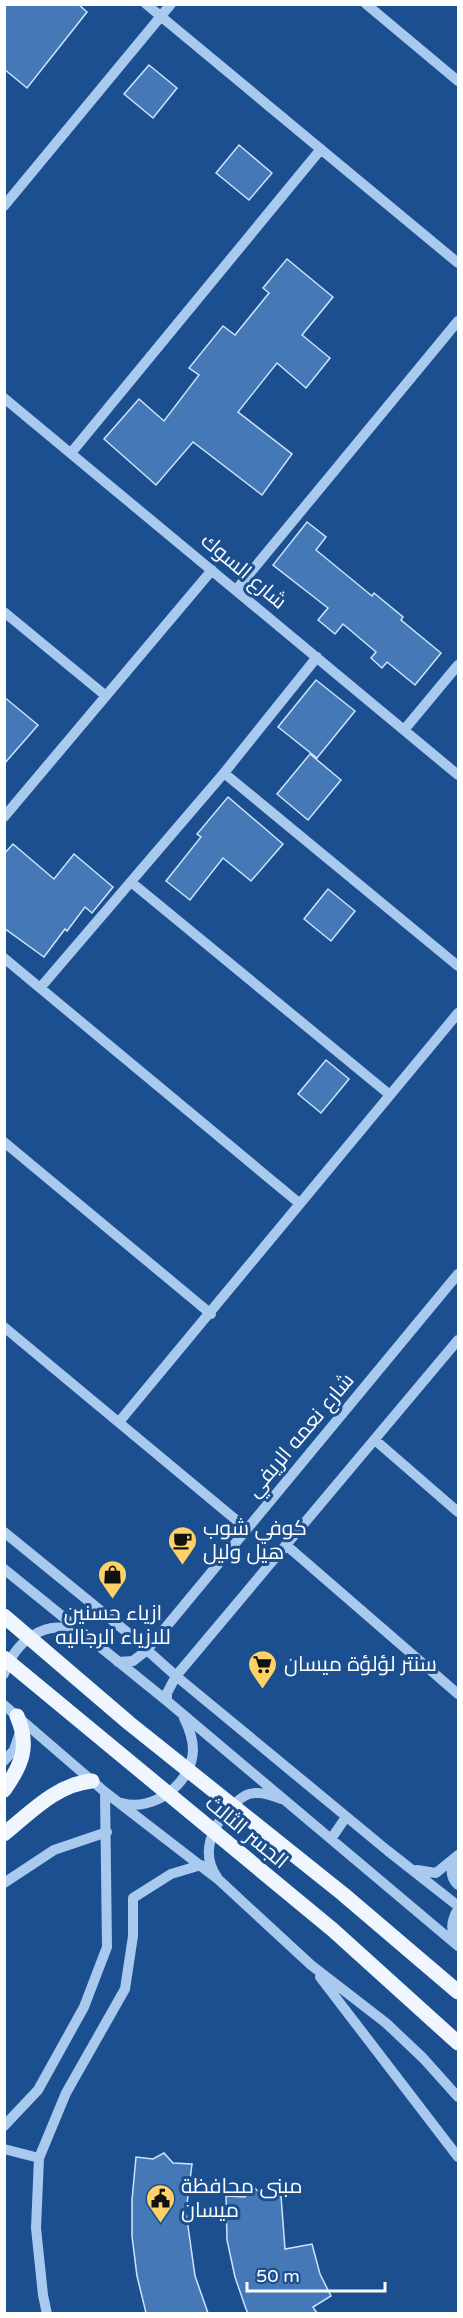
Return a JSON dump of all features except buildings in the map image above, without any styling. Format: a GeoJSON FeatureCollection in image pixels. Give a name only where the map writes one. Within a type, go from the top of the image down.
{"type":"FeatureCollection","features":[{"type":"Feature","properties":{"kind":"main road","name":"الجسر الثالث"},"geometry":{"type":"LineString","coordinates":[[4,1616],[129,1723],[343,1894],[459,1992]]}},
{"type":"Feature","properties":{"kind":"main road","name":"الجسر الثالث"},"geometry":{"type":"LineString","coordinates":[[4,1659],[333,1930],[459,2043]]}},
{"type":"Feature","properties":{"kind":"main road"},"geometry":{"type":"LineString","coordinates":[[4,1790],[21,1762],[25,1744],[13,1714]]}},
{"type":"Feature","properties":{"kind":"main road"},"geometry":{"type":"LineString","coordinates":[[4,1834],[59,1792],[74,1784],[92,1781]]}},
{"type":"Feature","properties":{"kind":"street"},"geometry":{"type":"LineString","coordinates":[[146,4],[459,263]]}},
{"type":"Feature","properties":{"kind":"street"},"geometry":{"type":"LineString","coordinates":[[4,206],[171,4]]}},
{"type":"Feature","properties":{"kind":"street"},"geometry":{"type":"LineString","coordinates":[[366,4],[459,81]]}},
{"type":"Feature","properties":{"kind":"street"},"geometry":{"type":"LineString","coordinates":[[71,453],[321,149]]}},
{"type":"Feature","properties":{"kind":"street"},"geometry":{"type":"LineString","coordinates":[[236,590],[459,321]]}},
{"type":"Feature","properties":{"kind":"street","name":"شارع السوك"},"geometry":{"type":"LineString","coordinates":[[4,398],[459,775]]}},
{"type":"Feature","properties":{"kind":"street"},"geometry":{"type":"LineString","coordinates":[[4,817],[212,570]]}},
{"type":"Feature","properties":{"kind":"street"},"geometry":{"type":"LineString","coordinates":[[5,612],[106,696]]}},
{"type":"Feature","properties":{"kind":"street"},"geometry":{"type":"LineString","coordinates":[[40,988],[224,773],[317,657]]}},
{"type":"Feature","properties":{"kind":"street"},"geometry":{"type":"LineString","coordinates":[[405,730],[459,665]]}},
{"type":"Feature","properties":{"kind":"street"},"geometry":{"type":"LineString","coordinates":[[224,773],[459,966]]}},
{"type":"Feature","properties":{"kind":"street"},"geometry":{"type":"LineString","coordinates":[[131,882],[390,1095]]}},
{"type":"Feature","properties":{"kind":"street"},"geometry":{"type":"LineString","coordinates":[[4,958],[299,1203]]}},
{"type":"Feature","properties":{"kind":"street"},"geometry":{"type":"LineString","coordinates":[[119,1422],[459,1013]]}},
{"type":"Feature","properties":{"kind":"street"},"geometry":{"type":"LineString","coordinates":[[4,1142],[211,1314]]}},
{"type":"Feature","properties":{"kind":"street","name":"شارع نعمه الريفي"},"geometry":{"type":"LineString","coordinates":[[117,1662],[133,1661],[147,1650],[459,1274]]}},
{"type":"Feature","properties":{"kind":"street"},"geometry":{"type":"LineString","coordinates":[[4,1327],[248,1529]]}},
{"type":"Feature","properties":{"kind":"street"},"geometry":{"type":"LineString","coordinates":[[119,1802],[131,1806],[144,1806],[172,1790],[181,1781],[193,1753],[192,1739],[183,1718],[170,1704],[167,1693],[176,1676],[459,1340]]}},
{"type":"Feature","properties":{"kind":"street"},"geometry":{"type":"LineString","coordinates":[[375,1440],[459,1512]]}},
{"type":"Feature","properties":{"kind":"street"},"geometry":{"type":"LineString","coordinates":[[4,1532],[346,1817],[459,1907],[452,1919],[452,1934],[459,1946]]}},
{"type":"Feature","properties":{"kind":"street"},"geometry":{"type":"LineString","coordinates":[[286,1545],[459,1694]]}},
{"type":"Feature","properties":{"kind":"street"},"geometry":{"type":"LineString","coordinates":[[4,1569],[290,1803],[459,1946]]}},
{"type":"Feature","properties":{"kind":"street"},"geometry":{"type":"LineString","coordinates":[[4,1674],[16,1650],[40,1631],[57,1627],[82,1633]]}},
{"type":"Feature","properties":{"kind":"street"},"geometry":{"type":"LineString","coordinates":[[4,1694],[13,1714],[18,1742],[4,1761]]}},
{"type":"Feature","properties":{"kind":"street"},"geometry":{"type":"LineString","coordinates":[[13,1714],[105,1792],[219,1880],[311,1965],[386,2024],[423,2058],[459,2097]]}},
{"type":"Feature","properties":{"kind":"street"},"geometry":{"type":"LineString","coordinates":[[4,2126],[38,2090],[84,2007],[107,1947],[105,1792]]}},
{"type":"Feature","properties":{"kind":"street"},"geometry":{"type":"LineString","coordinates":[[219,1880],[209,1859],[209,1844],[214,1828],[223,1815],[247,1794],[261,1793],[290,1803]]}},
{"type":"Feature","properties":{"kind":"street"},"geometry":{"type":"LineString","coordinates":[[331,1839],[346,1817]]}},
{"type":"Feature","properties":{"kind":"street"},"geometry":{"type":"LineString","coordinates":[[4,1883],[54,1850],[107,1832]]}},
{"type":"Feature","properties":{"kind":"street"},"geometry":{"type":"LineString","coordinates":[[413,1869],[436,1873],[458,1855]]}},
{"type":"Feature","properties":{"kind":"street"},"geometry":{"type":"LineString","coordinates":[[458,1855],[451,1872],[453,1879],[459,1885]]}},
{"type":"Feature","properties":{"kind":"street"},"geometry":{"type":"LineString","coordinates":[[47,2313],[36,2228],[39,2158],[66,2093],[125,1989],[133,1936],[133,1898],[171,1874],[201,1865]]}},
{"type":"Feature","properties":{"kind":"street"},"geometry":{"type":"LineString","coordinates":[[311,1965],[459,2157]]}},
{"type":"Feature","properties":{"kind":"street"},"geometry":{"type":"LineString","coordinates":[[4,2149],[39,2158]]}},
{"type":"Feature","properties":{"kind":"place","name":"كوفي شوب هيل وليل"},"geometry":{"type":"Point","coordinates":[182,1566]}},
{"type":"Feature","properties":{"kind":"place","name":"ازياء حسنين للازياء الرجاليه"},"geometry":{"type":"Point","coordinates":[113,1600]}},
{"type":"Feature","properties":{"kind":"place","name":"سنتر لؤلؤة ميسان"},"geometry":{"type":"Point","coordinates":[263,1690]}},
{"type":"Feature","properties":{"kind":"place","name":"مبنى محافظة ميسان"},"geometry":{"type":"Point","coordinates":[160,2224]}}]}
